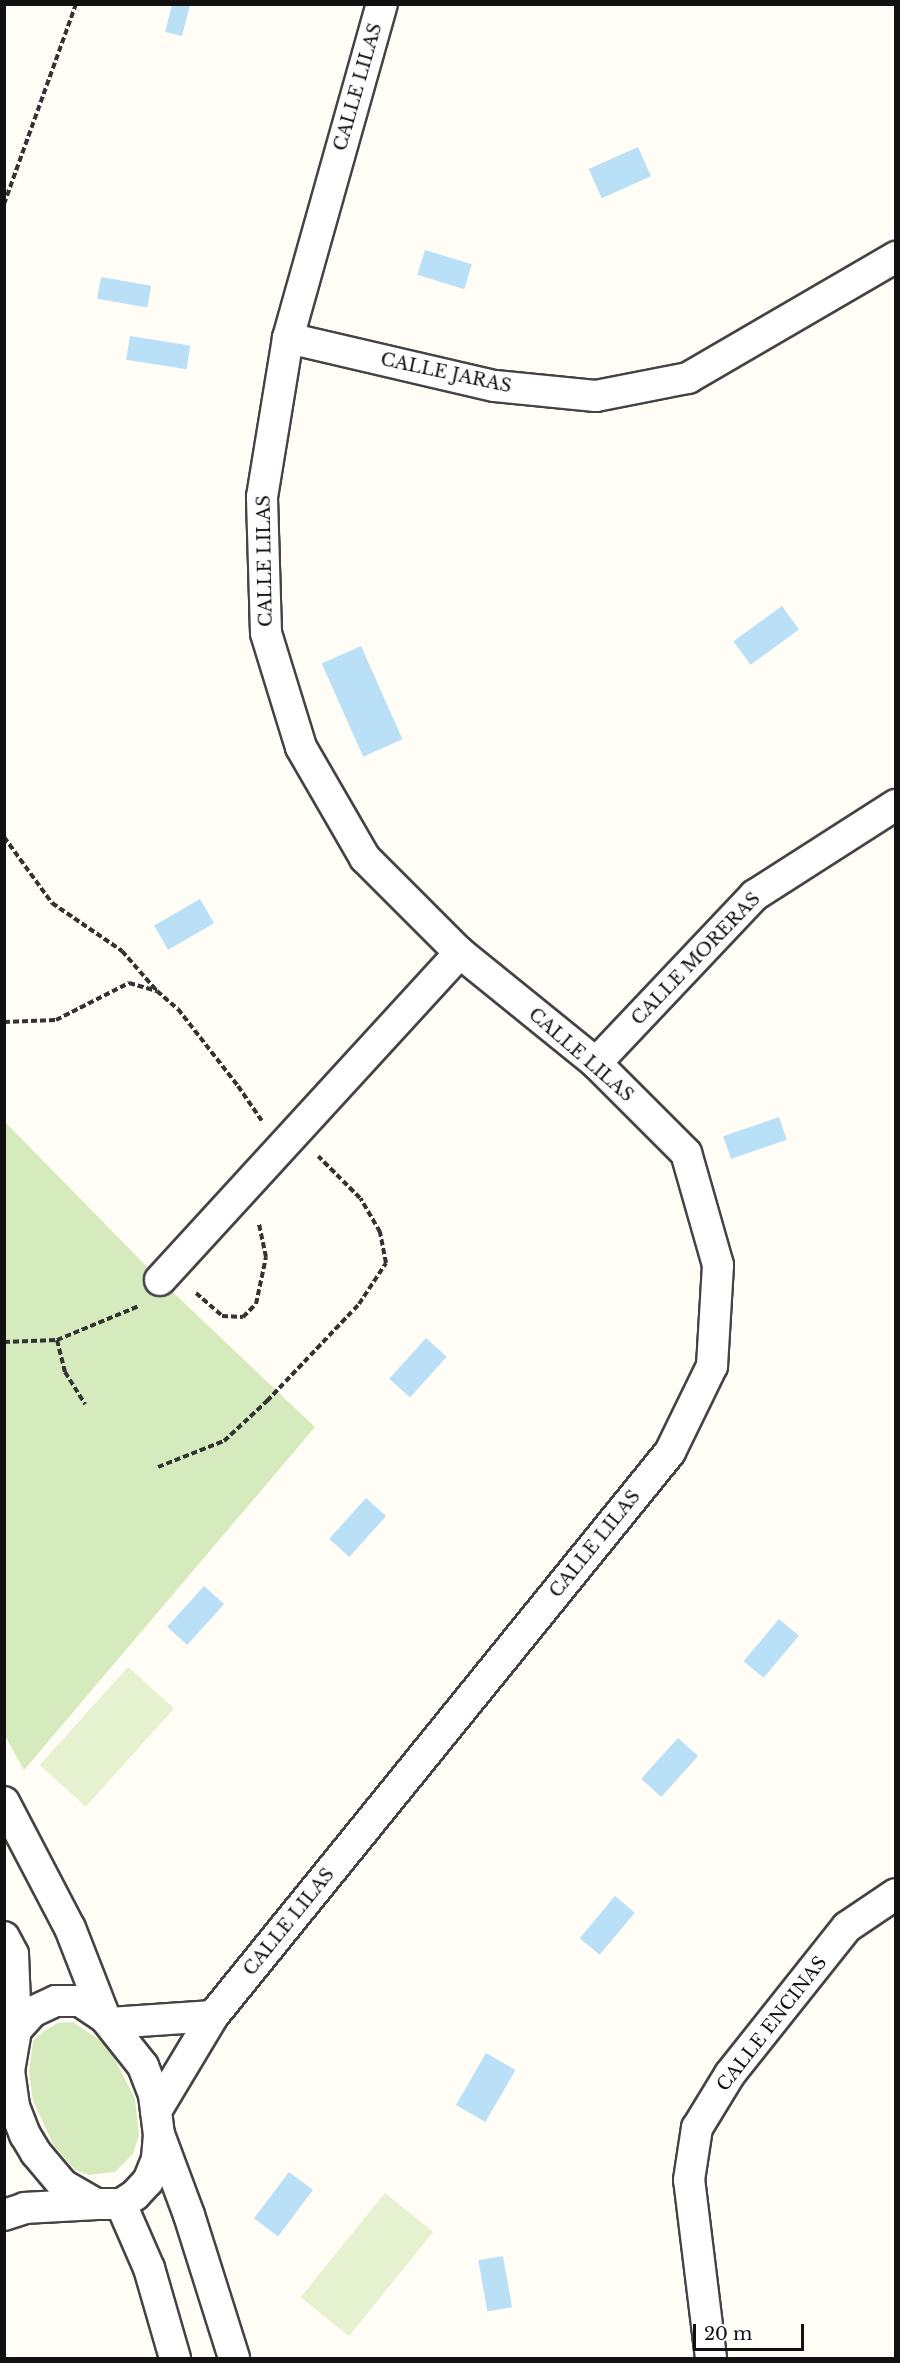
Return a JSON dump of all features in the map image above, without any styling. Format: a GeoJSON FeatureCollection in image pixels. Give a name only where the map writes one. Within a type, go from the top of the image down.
{"type":"FeatureCollection","features":[{"type":"Feature","properties":{"kind":"street","name":"CALLE LILAS"},"geometry":{"type":"LineString","coordinates":[[158,2123],[213,2016],[670,1452],[712,1366],[717,1266],[686,1153],[596,1063],[460,953],[365,858],[301,747],[266,633],[262,496],[288,338],[382,4]]}},
{"type":"Feature","properties":{"kind":"street","name":"CALLE JARAS"},"geometry":{"type":"LineString","coordinates":[[288,338],[495,386],[596,396],[688,378],[896,257]]}},
{"type":"Feature","properties":{"kind":"street","name":"CALLE MORERAS"},"geometry":{"type":"LineString","coordinates":[[596,1063],[755,895],[896,805]]}},
{"type":"Feature","properties":{"kind":"street"},"geometry":{"type":"LineString","coordinates":[[160,1280],[460,953]]}},
{"type":"Feature","properties":{"kind":"street"},"geometry":{"type":"LineString","coordinates":[[4,1802],[70,1928],[107,2020],[143,2066],[154,2095],[158,2123],[158,2159],[148,2181],[135,2195],[109,2204],[25,2208],[4,2215]]}},
{"type":"Feature","properties":{"kind":"street","name":"CALLE ENCINAS"},"geometry":{"type":"LineString","coordinates":[[711,2358],[689,2180],[697,2128],[730,2074],[847,1927],[896,1894]]}},
{"type":"Feature","properties":{"kind":"street"},"geometry":{"type":"LineString","coordinates":[[4,1937],[13,1954],[16,2030],[7,2080],[14,2106],[36,2153],[63,2185],[109,2204],[148,2268],[175,2358]]}},
{"type":"Feature","properties":{"kind":"street"},"geometry":{"type":"LineString","coordinates":[[16,2030],[32,2012],[56,2001],[80,2001],[107,2020],[213,2016]]}},
{"type":"Feature","properties":{"kind":"street"},"geometry":{"type":"LineString","coordinates":[[158,2123],[234,2358]]}},
{"type":"Feature","properties":{"kind":"path"},"geometry":{"type":"LineString","coordinates":[[4,204],[76,4]]}},
{"type":"Feature","properties":{"kind":"path"},"geometry":{"type":"LineString","coordinates":[[4,837],[52,903],[122,951],[156,991],[178,1010],[238,1086],[287,1141],[360,1198],[381,1232],[386,1263],[359,1304],[267,1401],[225,1441],[158,1467]]}},
{"type":"Feature","properties":{"kind":"path"},"geometry":{"type":"LineString","coordinates":[[4,1022],[56,1020],[129,983],[156,991]]}},
{"type":"Feature","properties":{"kind":"path"},"geometry":{"type":"LineString","coordinates":[[182,1256],[196,1295],[222,1316],[243,1317],[256,1304],[264,1274],[266,1257],[259,1218]]}},
{"type":"Feature","properties":{"kind":"path"},"geometry":{"type":"LineString","coordinates":[[4,1342],[57,1340],[138,1308],[160,1280]]}},
{"type":"Feature","properties":{"kind":"path"},"geometry":{"type":"LineString","coordinates":[[57,1340],[65,1372],[85,1404]]}},
{"type":"Feature","properties":{"kind":"green space"},"geometry":{"type":"Polygon","coordinates":[[[4,1121],[160,1280],[315,1427],[24,1770],[4,1734],[4,1121]]]}},
{"type":"Feature","properties":{"kind":"green space"},"geometry":{"type":"Polygon","coordinates":[[[128,1667],[174,1708],[86,1807],[40,1765],[128,1667]]]}},
{"type":"Feature","properties":{"kind":"green space"},"geometry":{"type":"Polygon","coordinates":[[[73,2022],[100,2040],[113,2056],[135,2099],[139,2135],[133,2154],[115,2172],[89,2175],[75,2170],[54,2146],[33,2101],[29,2072],[33,2041],[58,2023],[73,2022]]]}},
{"type":"Feature","properties":{"kind":"green space"},"geometry":{"type":"Polygon","coordinates":[[[385,2193],[433,2232],[349,2336],[301,2297],[385,2193]]]}},
{"type":"Feature","properties":{"kind":"water"},"geometry":{"type":"Polygon","coordinates":[[[172,5],[190,5],[182,36],[165,32],[172,5]]]}},
{"type":"Feature","properties":{"kind":"water"},"geometry":{"type":"Polygon","coordinates":[[[638,147],[651,176],[602,198],[589,169],[638,147]]]}},
{"type":"Feature","properties":{"kind":"water"},"geometry":{"type":"Polygon","coordinates":[[[425,250],[472,264],[464,289],[417,275],[425,250]]]}},
{"type":"Feature","properties":{"kind":"water"},"geometry":{"type":"Polygon","coordinates":[[[101,277],[151,286],[147,308],[97,299],[101,277]]]}},
{"type":"Feature","properties":{"kind":"water"},"geometry":{"type":"Polygon","coordinates":[[[130,336],[190,346],[186,369],[126,360],[130,336]]]}},
{"type":"Feature","properties":{"kind":"water"},"geometry":{"type":"Polygon","coordinates":[[[782,606],[799,629],[751,665],[733,641],[782,606]]]}},
{"type":"Feature","properties":{"kind":"water"},"geometry":{"type":"Polygon","coordinates":[[[361,646],[402,739],[363,757],[322,663],[361,646]]]}},
{"type":"Feature","properties":{"kind":"water"},"geometry":{"type":"Polygon","coordinates":[[[200,899],[214,923],[168,950],[154,926],[200,899]]]}},
{"type":"Feature","properties":{"kind":"water"},"geometry":{"type":"Polygon","coordinates":[[[779,1117],[787,1140],[731,1159],[723,1136],[779,1117]]]}},
{"type":"Feature","properties":{"kind":"water"},"geometry":{"type":"Polygon","coordinates":[[[426,1338],[447,1357],[410,1398],[389,1379],[426,1338]]]}},
{"type":"Feature","properties":{"kind":"water"},"geometry":{"type":"Polygon","coordinates":[[[366,1498],[386,1516],[349,1557],[329,1539],[366,1498]]]}},
{"type":"Feature","properties":{"kind":"water"},"geometry":{"type":"Polygon","coordinates":[[[204,1586],[224,1604],[187,1645],[167,1627],[204,1586]]]}},
{"type":"Feature","properties":{"kind":"water"},"geometry":{"type":"Polygon","coordinates":[[[779,1619],[799,1636],[764,1678],[744,1661],[779,1619]]]}},
{"type":"Feature","properties":{"kind":"water"},"geometry":{"type":"Polygon","coordinates":[[[678,1738],[698,1756],[661,1797],[641,1779],[678,1738]]]}},
{"type":"Feature","properties":{"kind":"water"},"geometry":{"type":"Polygon","coordinates":[[[615,1896],[635,1913],[600,1955],[580,1938],[615,1896]]]}},
{"type":"Feature","properties":{"kind":"water"},"geometry":{"type":"Polygon","coordinates":[[[486,2053],[515,2070],[485,2122],[456,2105],[486,2053]]]}},
{"type":"Feature","properties":{"kind":"water"},"geometry":{"type":"Polygon","coordinates":[[[289,2172],[313,2190],[278,2236],[254,2218],[289,2172]]]}},
{"type":"Feature","properties":{"kind":"water"},"geometry":{"type":"Polygon","coordinates":[[[503,2256],[512,2307],[487,2312],[478,2260],[503,2256]]]}}]}
